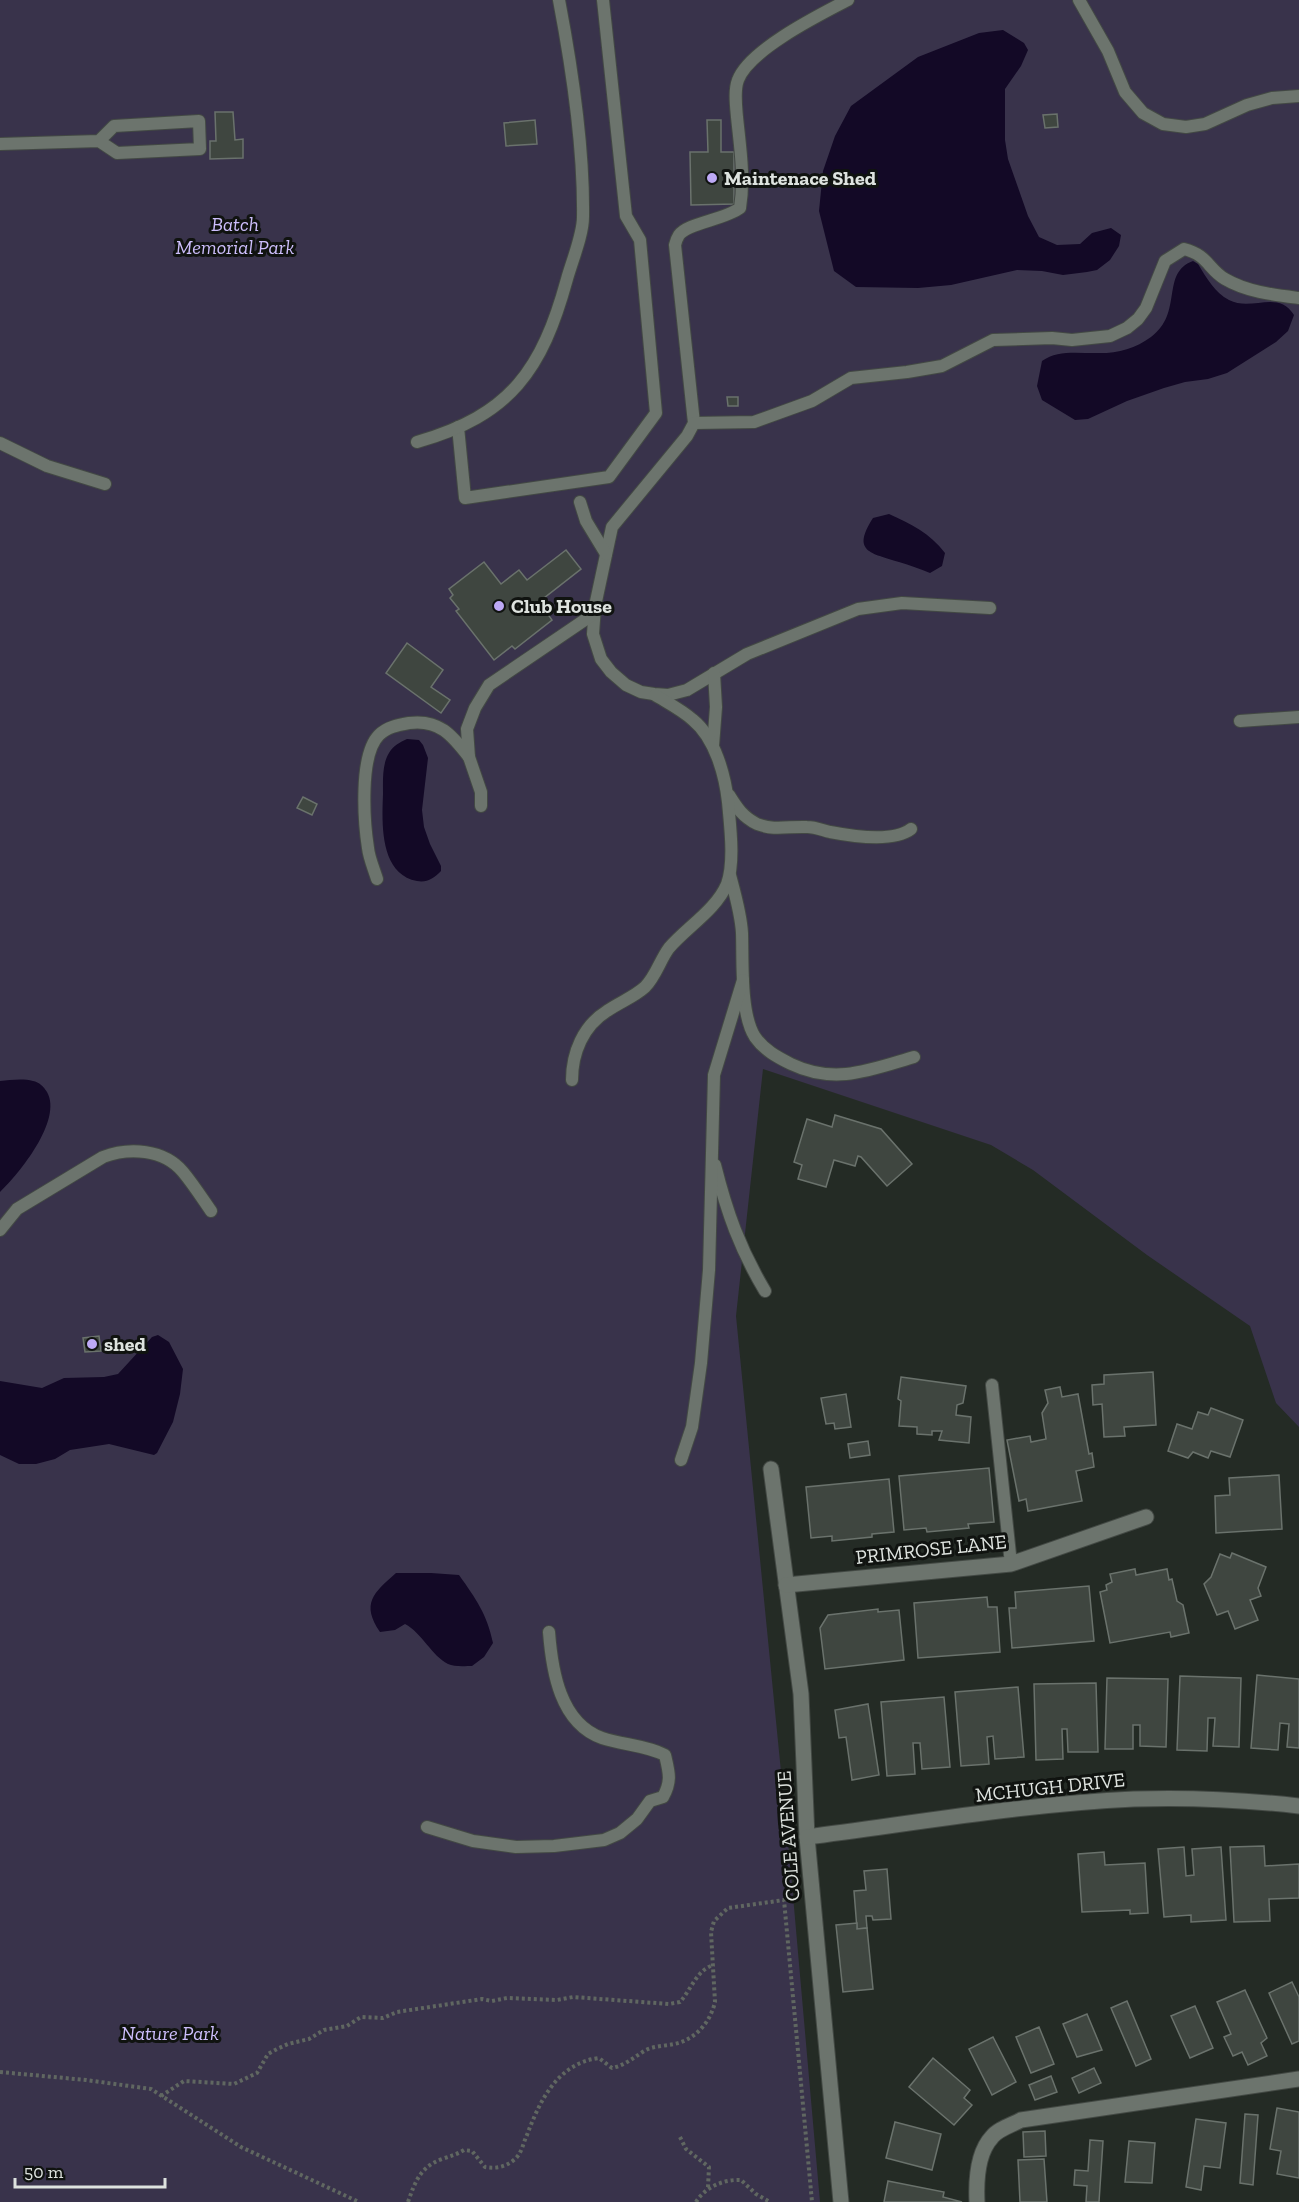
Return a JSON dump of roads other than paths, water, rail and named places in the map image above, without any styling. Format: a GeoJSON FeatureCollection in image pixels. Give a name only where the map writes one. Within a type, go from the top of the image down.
{"type":"FeatureCollection","features":[{"type":"Feature","properties":{"kind":"street","name":"COLE AVENUE"},"geometry":{"type":"LineString","coordinates":[[771,1469],[801,1694],[807,1837],[841,2202]]}},
{"type":"Feature","properties":{"kind":"street","name":"PRIMROSE LANE"},"geometry":{"type":"LineString","coordinates":[[786,1585],[1011,1564],[1146,1517]]}},
{"type":"Feature","properties":{"kind":"street","name":"MCHUGH DRIVE"},"geometry":{"type":"LineString","coordinates":[[807,1837],[1061,1804],[1116,1800],[1193,1799],[1299,1806]]}},
{"type":"Feature","properties":{"kind":"street"},"geometry":{"type":"LineString","coordinates":[[977,2202],[976,2185],[982,2154],[992,2136],[1021,2120],[1299,2079]]}},
{"type":"Feature","properties":{"kind":"lane"},"geometry":{"type":"LineString","coordinates":[[417,442],[446,434],[487,413],[518,386],[537,360],[557,315],[583,219],[577,115],[559,0]]}},
{"type":"Feature","properties":{"kind":"lane"},"geometry":{"type":"LineString","coordinates":[[458,428],[465,498],[609,477],[656,413],[640,240],[626,216],[603,0]]}},
{"type":"Feature","properties":{"kind":"lane"},"geometry":{"type":"LineString","coordinates":[[848,0],[767,47],[749,63],[738,81],[736,104],[743,189],[740,208],[721,219],[689,227],[679,235],[675,244],[694,423],[687,436],[612,527],[593,634],[601,659],[611,672],[626,685],[640,692],[668,695],[699,684],[747,654],[858,609],[902,603],[990,608]]}},
{"type":"Feature","properties":{"kind":"lane"},"geometry":{"type":"LineString","coordinates":[[1079,0],[1108,51],[1125,92],[1143,113],[1163,124],[1185,127],[1205,124],[1247,105],[1272,98],[1299,96]]}},
{"type":"Feature","properties":{"kind":"lane"},"geometry":{"type":"LineString","coordinates":[[0,144],[99,141],[117,153],[200,149],[199,121],[114,126],[99,141]]}},
{"type":"Feature","properties":{"kind":"lane"},"geometry":{"type":"LineString","coordinates":[[694,423],[754,422],[812,401],[851,378],[942,366],[993,340],[1052,338],[1072,340],[1110,336],[1127,328],[1138,319],[1146,308],[1165,261],[1184,249],[1195,252],[1223,278],[1243,287],[1277,296],[1299,298]]}},
{"type":"Feature","properties":{"kind":"lane"},"geometry":{"type":"LineString","coordinates":[[0,443],[47,466],[105,484]]}},
{"type":"Feature","properties":{"kind":"lane"},"geometry":{"type":"LineString","coordinates":[[580,502],[586,521],[606,554]]}},
{"type":"Feature","properties":{"kind":"lane"},"geometry":{"type":"LineString","coordinates":[[469,757],[467,729],[475,708],[489,686],[595,614]]}},
{"type":"Feature","properties":{"kind":"lane"},"geometry":{"type":"LineString","coordinates":[[712,747],[716,707],[714,673]]}},
{"type":"Feature","properties":{"kind":"lane"},"geometry":{"type":"LineString","coordinates":[[654,694],[695,721],[709,740],[727,791],[746,818],[764,827],[787,829],[813,827],[839,833],[876,836],[898,836],[911,829]]}},
{"type":"Feature","properties":{"kind":"lane"},"geometry":{"type":"LineString","coordinates":[[1240,721],[1299,717]]}},
{"type":"Feature","properties":{"kind":"lane"},"geometry":{"type":"LineString","coordinates":[[377,879],[368,850],[364,815],[364,786],[366,766],[378,735],[395,725],[413,722],[436,725],[455,738],[469,757],[482,792],[481,806]]}},
{"type":"Feature","properties":{"kind":"lane"},"geometry":{"type":"LineString","coordinates":[[572,1080],[572,1065],[576,1050],[586,1030],[601,1015],[638,994],[648,984],[668,949],[714,903],[727,883],[731,855],[727,791]]}},
{"type":"Feature","properties":{"kind":"lane"},"geometry":{"type":"LineString","coordinates":[[729,871],[742,932],[743,980],[748,1013],[754,1034],[765,1049],[803,1070],[837,1076],[866,1071],[914,1057]]}},
{"type":"Feature","properties":{"kind":"lane"},"geometry":{"type":"LineString","coordinates":[[681,1460],[693,1427],[701,1364],[709,1270],[714,1075],[743,980]]}},
{"type":"Feature","properties":{"kind":"lane"},"geometry":{"type":"LineString","coordinates":[[711,1149],[726,1210],[747,1261],[765,1292]]}},
{"type":"Feature","properties":{"kind":"lane"},"geometry":{"type":"LineString","coordinates":[[0,1230],[17,1209],[104,1157],[117,1152],[152,1153],[167,1160],[182,1170],[211,1211]]}},
{"type":"Feature","properties":{"kind":"lane"},"geometry":{"type":"LineString","coordinates":[[992,1385],[1011,1564]]}},
{"type":"Feature","properties":{"kind":"lane"},"geometry":{"type":"LineString","coordinates":[[427,1827],[472,1841],[516,1847],[554,1846],[604,1840],[620,1833],[637,1819],[650,1801],[663,1797],[670,1785],[664,1755],[651,1748],[603,1738],[588,1731],[573,1716],[563,1699],[556,1679],[549,1632]]}},
{"type":"Feature","properties":{"kind":"place","name":"Maintenace Shed"},"geometry":{"type":"Point","coordinates":[712,178]}},
{"type":"Feature","properties":{"kind":"place","name":"Club House"},"geometry":{"type":"Point","coordinates":[499,606]}},
{"type":"Feature","properties":{"kind":"place","name":"shed"},"geometry":{"type":"Point","coordinates":[92,1344]}},
{"type":"Feature","properties":{"kind":"park label","name":"Batch Memorial Park"},"geometry":{"type":"Point","coordinates":[235,236]}},
{"type":"Feature","properties":{"kind":"park label","name":"Nature Park"},"geometry":{"type":"Point","coordinates":[170,2033]}}]}
